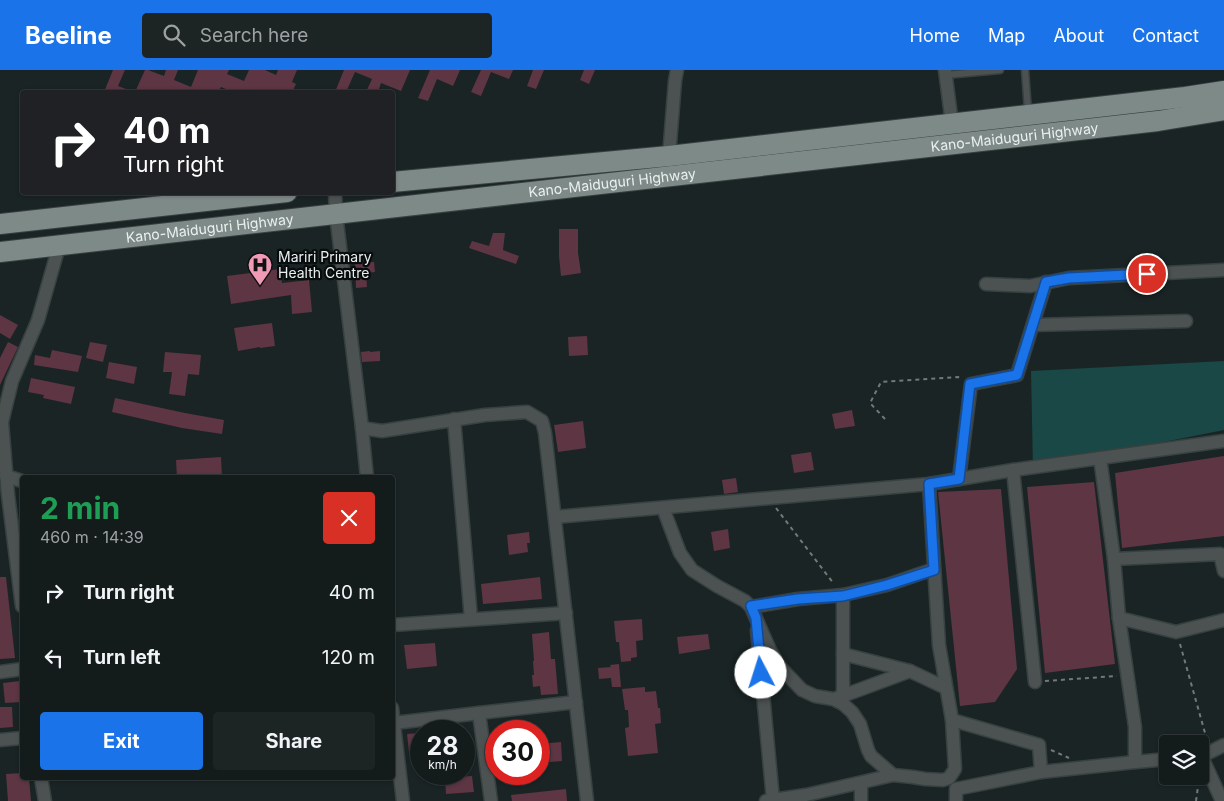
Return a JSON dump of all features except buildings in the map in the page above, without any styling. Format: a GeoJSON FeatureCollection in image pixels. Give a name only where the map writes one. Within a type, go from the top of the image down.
{"type":"FeatureCollection","features":[{"type":"Feature","properties":{"kind":"highway","name":"Kano-Maiduguri Highway"},"geometry":{"type":"LineString","coordinates":[[395,182],[669,156],[1186,97],[1224,91]]}},
{"type":"Feature","properties":{"kind":"highway","name":"Kano-Maiduguri Highway"},"geometry":{"type":"LineString","coordinates":[[0,252],[1158,121],[1224,110]]}},
{"type":"Feature","properties":{"kind":"highway","name":"Kano-Maiduguri Highway"},"geometry":{"type":"LineString","coordinates":[[0,224],[260,195]]}},
{"type":"Feature","properties":{"kind":"street"},"geometry":{"type":"LineString","coordinates":[[669,156],[677,70]]}},
{"type":"Feature","properties":{"kind":"street"},"geometry":{"type":"LineString","coordinates":[[946,72],[952,124]]}},
{"type":"Feature","properties":{"kind":"street"},"geometry":{"type":"LineString","coordinates":[[335,195],[366,475]]}},
{"type":"Feature","properties":{"kind":"street"},"geometry":{"type":"LineString","coordinates":[[20,590],[6,476],[2,422],[12,381],[38,320],[59,246]]}},
{"type":"Feature","properties":{"kind":"street"},"geometry":{"type":"LineString","coordinates":[[986,284],[1030,286],[1069,278],[1224,270]]}},
{"type":"Feature","properties":{"kind":"street"},"geometry":{"type":"LineString","coordinates":[[959,479],[970,384],[1017,375],[1046,282]]}},
{"type":"Feature","properties":{"kind":"street"},"geometry":{"type":"LineString","coordinates":[[1033,325],[1186,320]]}},
{"type":"Feature","properties":{"kind":"street"},"geometry":{"type":"LineString","coordinates":[[362,428],[382,431],[454,419],[527,412],[542,421],[555,517],[587,801]]}},
{"type":"Feature","properties":{"kind":"street"},"geometry":{"type":"LineString","coordinates":[[454,419],[471,619]]}},
{"type":"Feature","properties":{"kind":"street"},"geometry":{"type":"LineString","coordinates":[[555,517],[929,484],[1013,470],[1224,441]]}},
{"type":"Feature","properties":{"kind":"street"},"geometry":{"type":"LineString","coordinates":[[1100,458],[1135,727],[1135,762]]}},
{"type":"Feature","properties":{"kind":"street"},"geometry":{"type":"LineString","coordinates":[[1013,470],[1035,682]]}},
{"type":"Feature","properties":{"kind":"street"},"geometry":{"type":"LineString","coordinates":[[6,476],[20,480]]}},
{"type":"Feature","properties":{"kind":"street"},"geometry":{"type":"LineString","coordinates":[[753,612],[769,800],[806,795],[893,775],[943,780],[949,778],[954,769],[952,720],[939,645],[929,484]]}},
{"type":"Feature","properties":{"kind":"street"},"geometry":{"type":"LineString","coordinates":[[663,508],[680,553],[692,570],[746,601],[780,668],[802,690],[815,696],[840,700],[910,671]]}},
{"type":"Feature","properties":{"kind":"street"},"geometry":{"type":"LineString","coordinates":[[1114,559],[1220,554],[1224,571]]}},
{"type":"Feature","properties":{"kind":"street"},"geometry":{"type":"LineString","coordinates":[[753,612],[798,599],[843,596],[887,585],[934,570]]}},
{"type":"Feature","properties":{"kind":"street"},"geometry":{"type":"LineString","coordinates":[[843,596],[843,654],[840,700],[852,712],[860,724],[871,756],[893,775]]}},
{"type":"Feature","properties":{"kind":"street"},"geometry":{"type":"LineString","coordinates":[[395,625],[566,613]]}},
{"type":"Feature","properties":{"kind":"street"},"geometry":{"type":"LineString","coordinates":[[1120,618],[1176,632],[1224,620]]}},
{"type":"Feature","properties":{"kind":"street"},"geometry":{"type":"LineString","coordinates":[[843,654],[910,671],[946,688]]}},
{"type":"Feature","properties":{"kind":"street"},"geometry":{"type":"LineString","coordinates":[[0,672],[20,669]]}},
{"type":"Feature","properties":{"kind":"street"},"geometry":{"type":"LineString","coordinates":[[395,723],[576,702]]}},
{"type":"Feature","properties":{"kind":"street"},"geometry":{"type":"LineString","coordinates":[[479,713],[492,801]]}},
{"type":"Feature","properties":{"kind":"street"},"geometry":{"type":"LineString","coordinates":[[952,720],[1039,745],[1041,772]]}},
{"type":"Feature","properties":{"kind":"street"},"geometry":{"type":"LineString","coordinates":[[395,732],[403,801]]}},
{"type":"Feature","properties":{"kind":"street"},"geometry":{"type":"LineString","coordinates":[[0,740],[20,738]]}},
{"type":"Feature","properties":{"kind":"street"},"geometry":{"type":"LineString","coordinates":[[1209,752],[1224,744]]}},
{"type":"Feature","properties":{"kind":"street"},"geometry":{"type":"LineString","coordinates":[[956,795],[1041,772],[1159,760]]}},
{"type":"Feature","properties":{"kind":"street"},"geometry":{"type":"LineString","coordinates":[[1209,768],[1222,801]]}},
{"type":"Feature","properties":{"kind":"street"},"geometry":{"type":"LineString","coordinates":[[949,778],[956,795],[964,801]]}},
{"type":"Feature","properties":{"kind":"street"},"geometry":{"type":"LineString","coordinates":[[41,780],[45,801]]}},
{"type":"Feature","properties":{"kind":"street"},"geometry":{"type":"LineString","coordinates":[[860,783],[861,801]]}},
{"type":"Feature","properties":{"kind":"lane"},"geometry":{"type":"LineString","coordinates":[[946,72],[1000,70]]}},
{"type":"Feature","properties":{"kind":"lane"},"geometry":{"type":"LineString","coordinates":[[1025,70],[1028,115]]}},
{"type":"Feature","properties":{"kind":"path"},"geometry":{"type":"LineString","coordinates":[[884,419],[870,403],[881,382],[958,377],[970,384]]}},
{"type":"Feature","properties":{"kind":"path"},"geometry":{"type":"LineString","coordinates":[[768,499],[843,596]]}},
{"type":"Feature","properties":{"kind":"path"},"geometry":{"type":"LineString","coordinates":[[1176,632],[1199,735]]}},
{"type":"Feature","properties":{"kind":"path"},"geometry":{"type":"LineString","coordinates":[[1035,682],[1127,675]]}},
{"type":"Feature","properties":{"kind":"path"},"geometry":{"type":"LineString","coordinates":[[1039,745],[1090,767]]}},
{"type":"Feature","properties":{"kind":"path"},"geometry":{"type":"LineString","coordinates":[[1196,801],[1198,785]]}},
{"type":"Feature","properties":{"kind":"shaded area"},"geometry":{"type":"Polygon","coordinates":[[[1224,361],[1224,430],[1033,468],[1031,371],[1224,361]]]}},
{"type":"Feature","properties":{"kind":"place","name":"Mariri Primary Health Centre"},"geometry":{"type":"Point","coordinates":[260,286]}},
{"type":"Feature","properties":{"kind":"route"},"geometry":{"type":"LineString","coordinates":[[761,673],[756,618],[751,606],[798,599],[843,596],[887,585],[934,570],[929,484],[959,479],[970,384],[1017,375],[1046,282],[1069,278],[1147,274]]}}]}
